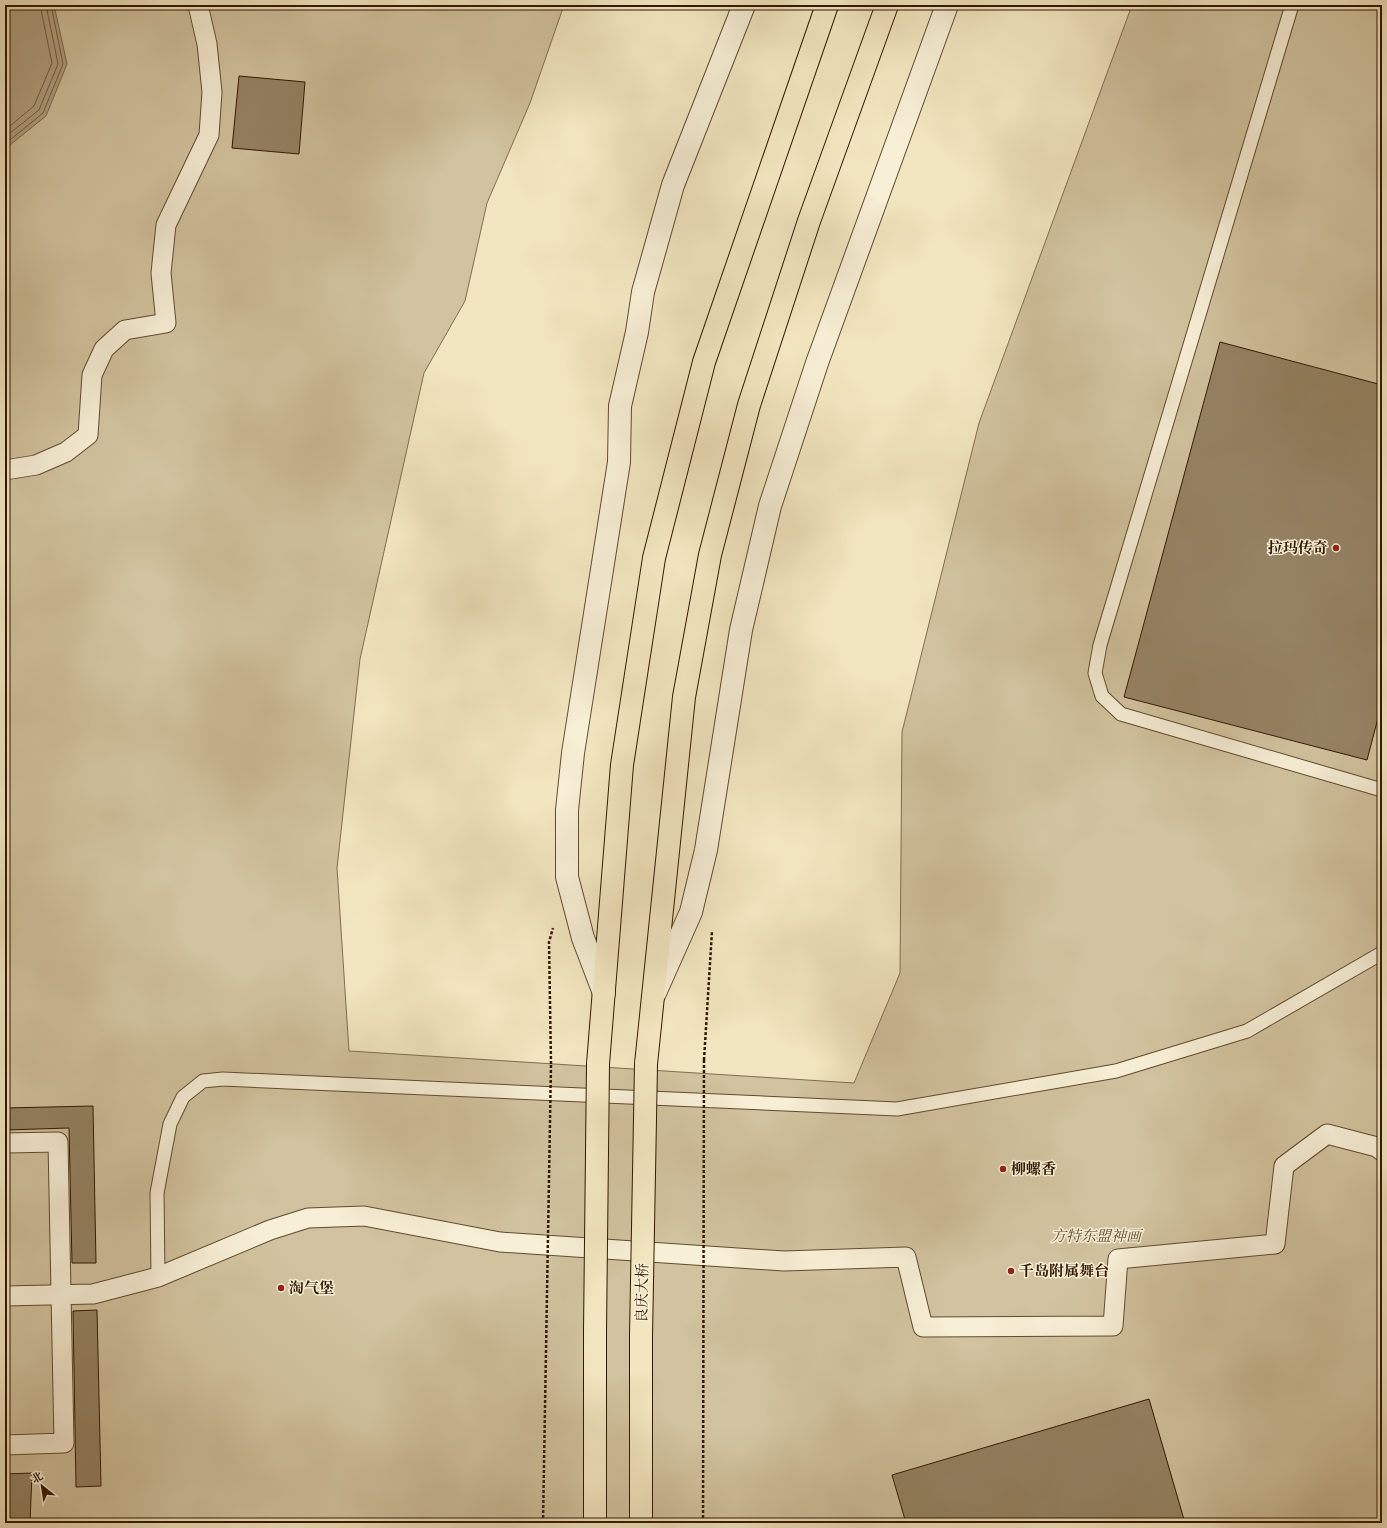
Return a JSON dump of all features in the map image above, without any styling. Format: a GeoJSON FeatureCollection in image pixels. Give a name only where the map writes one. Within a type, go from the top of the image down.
{"type":"FeatureCollection","features":[{"type":"Feature","properties":{"kind":"main road"},"geometry":{"type":"LineString","coordinates":[[595,1523],[595,1331],[598,1064],[622,765],[654,558],[704,362],[826,5]]}},
{"type":"Feature","properties":{"kind":"main road","name":"良庆大桥"},"geometry":{"type":"LineString","coordinates":[[641,1523],[641,1336],[646,1064],[684,697],[710,555],[749,405],[809,221],[887,5]]}},
{"type":"Feature","properties":{"kind":"street"},"geometry":{"type":"LineString","coordinates":[[5,470],[36,465],[66,452],[88,435],[92,375],[104,349],[125,330],[166,322],[161,273],[166,225],[209,135],[212,92],[207,44],[198,5]]}},
{"type":"Feature","properties":{"kind":"street"},"geometry":{"type":"LineString","coordinates":[[604,993],[583,938],[567,877],[568,810],[573,753],[619,462],[620,406],[637,332],[643,292],[673,185],[744,5]]}},
{"type":"Feature","properties":{"kind":"street"},"geometry":{"type":"LineString","coordinates":[[653,998],[690,912],[706,850],[742,630],[770,506],[817,363],[946,5]]}},
{"type":"Feature","properties":{"kind":"street"},"geometry":{"type":"LineString","coordinates":[[5,1296],[93,1294],[158,1277],[270,1230],[308,1218],[364,1216],[500,1242],[784,1261],[906,1257],[923,1327],[1113,1326],[1118,1259],[1275,1244],[1284,1166],[1327,1134],[1377,1147],[1382,1151]]}},
{"type":"Feature","properties":{"kind":"street"},"geometry":{"type":"LineString","coordinates":[[5,1143],[58,1142],[64,1443],[5,1445]]}},
{"type":"Feature","properties":{"kind":"lane"},"geometry":{"type":"LineString","coordinates":[[1292,5],[1100,645],[1095,673],[1102,696],[1121,714],[1382,790]]}},
{"type":"Feature","properties":{"kind":"lane"},"geometry":{"type":"LineString","coordinates":[[158,1277],[157,1193],[170,1124],[182,1097],[203,1081],[231,1079],[897,1109],[1116,1071],[1247,1031],[1382,954]]}},
{"type":"Feature","properties":{"kind":"path"},"geometry":{"type":"LineString","coordinates":[[543,1523],[551,1064],[549,942],[555,920]]}},
{"type":"Feature","properties":{"kind":"path"},"geometry":{"type":"LineString","coordinates":[[703,1523],[704,1060]]}},
{"type":"Feature","properties":{"kind":"green space","name":"方特东盟神画"},"geometry":{"type":"Polygon","coordinates":[[[5,5],[564,5],[530,103],[487,203],[465,301],[424,373],[360,659],[337,868],[349,1051],[854,1083],[900,973],[902,732],[979,423],[1132,5],[1382,5],[1382,1523],[5,1523],[5,5]]]}},
{"type":"Feature","properties":{"kind":"water"},"geometry":{"type":"Polygon","coordinates":[[[5,5],[54,5],[67,64],[46,116],[5,149],[5,5]]]}},
{"type":"Feature","properties":{"kind":"building"},"geometry":{"type":"Polygon","coordinates":[[[239,76],[305,82],[299,154],[232,148],[239,76]]]}},
{"type":"Feature","properties":{"kind":"building"},"geometry":{"type":"Polygon","coordinates":[[[1220,342],[1382,385],[1382,703],[1367,760],[1124,697],[1220,342]]]}},
{"type":"Feature","properties":{"kind":"building"},"geometry":{"type":"Polygon","coordinates":[[[93,1106],[96,1263],[72,1263],[69,1128],[5,1130],[5,1108],[93,1106]]]}},
{"type":"Feature","properties":{"kind":"building"},"geometry":{"type":"Polygon","coordinates":[[[97,1310],[101,1486],[76,1487],[73,1311],[97,1310]]]}},
{"type":"Feature","properties":{"kind":"building"},"geometry":{"type":"Polygon","coordinates":[[[1149,1399],[1185,1523],[906,1523],[892,1475],[1149,1399]]]}},
{"type":"Feature","properties":{"kind":"building"},"geometry":{"type":"Polygon","coordinates":[[[32,1473],[30,1523],[5,1523],[5,1474],[32,1473]]]}},
{"type":"Feature","properties":{"kind":"place","name":"拉玛传奇"},"geometry":{"type":"Point","coordinates":[1336,548]}},
{"type":"Feature","properties":{"kind":"place","name":"柳螺香"},"geometry":{"type":"Point","coordinates":[1003,1169]}},
{"type":"Feature","properties":{"kind":"place","name":"千岛附属舞台"},"geometry":{"type":"Point","coordinates":[1011,1271]}},
{"type":"Feature","properties":{"kind":"place","name":"淘气堡"},"geometry":{"type":"Point","coordinates":[281,1288]}}]}
